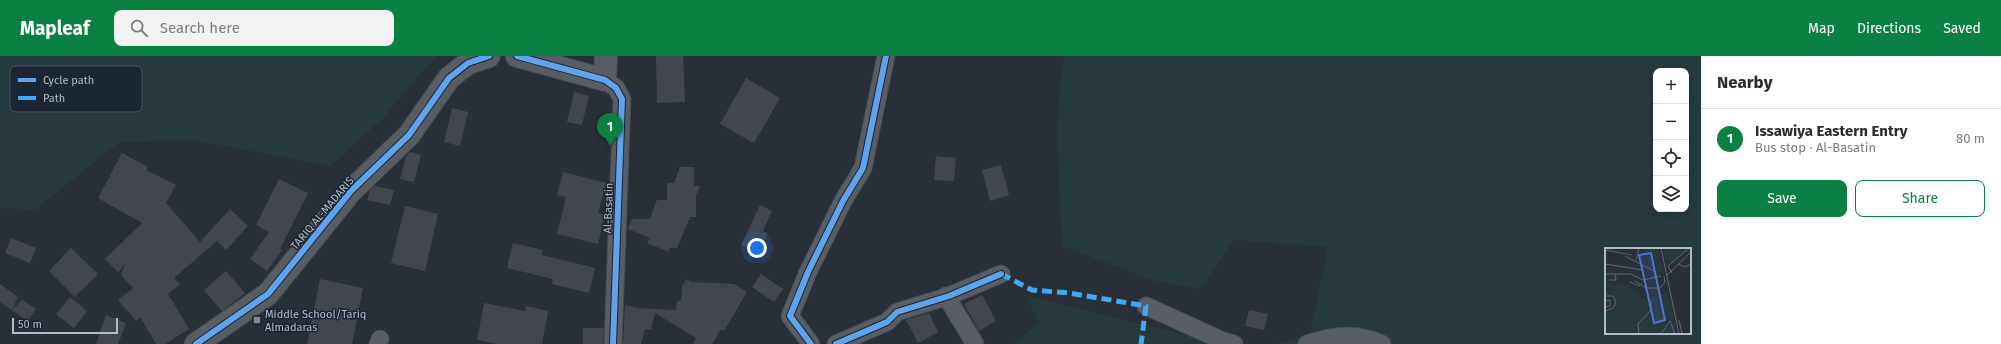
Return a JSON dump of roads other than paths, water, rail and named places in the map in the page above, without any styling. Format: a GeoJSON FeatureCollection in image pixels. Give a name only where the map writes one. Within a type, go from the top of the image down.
{"type":"FeatureCollection","features":[{"type":"Feature","properties":{"kind":"street","name":"TARIQ AL-MADARIS"},"geometry":{"type":"LineString","coordinates":[[196,344],[268,294],[351,191],[409,135],[449,78],[468,63],[489,56]]}},
{"type":"Feature","properties":{"kind":"street"},"geometry":{"type":"LineString","coordinates":[[517,56],[604,80],[606,56]]}},
{"type":"Feature","properties":{"kind":"street"},"geometry":{"type":"LineString","coordinates":[[811,344],[790,316],[808,272],[843,201],[863,168],[886,56]]}},
{"type":"Feature","properties":{"kind":"street","name":"Al-Basatin"},"geometry":{"type":"LineString","coordinates":[[604,80],[616,88],[622,99],[613,344]]}},
{"type":"Feature","properties":{"kind":"street"},"geometry":{"type":"LineString","coordinates":[[836,344],[887,322],[897,312],[946,296],[1001,274]]}},
{"type":"Feature","properties":{"kind":"street"},"geometry":{"type":"LineString","coordinates":[[946,296],[975,344]]}},
{"type":"Feature","properties":{"kind":"street"},"geometry":{"type":"LineString","coordinates":[[1146,306],[1234,344]]}},
{"type":"Feature","properties":{"kind":"street"},"geometry":{"type":"LineString","coordinates":[[1307,344],[1323,338],[1339,335],[1372,339],[1382,344]]}},
{"type":"Feature","properties":{"kind":"place","name":"Issawiya Eastern Entry"},"geometry":{"type":"Point","coordinates":[610,146]}},
{"type":"Feature","properties":{"kind":"place","name":"Middle School/Tariq Almadaras"},"geometry":{"type":"Point","coordinates":[257,320]}}]}
